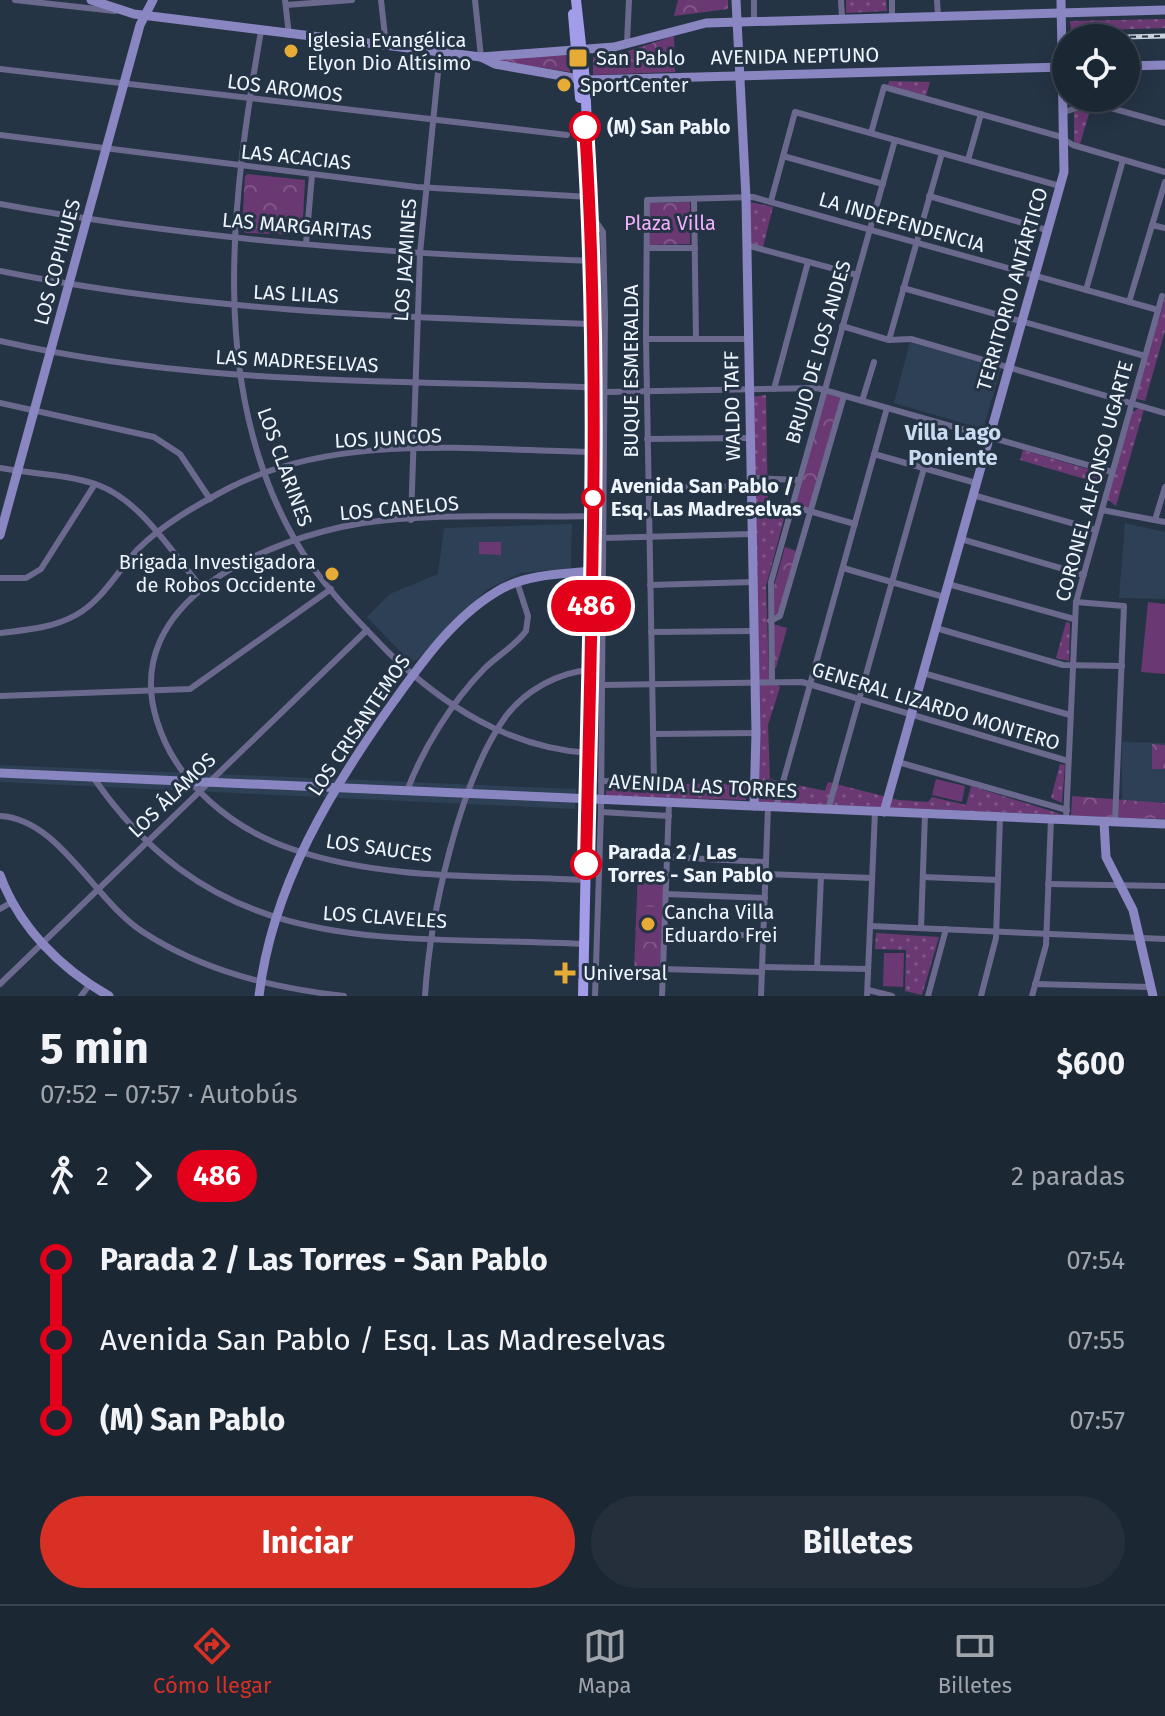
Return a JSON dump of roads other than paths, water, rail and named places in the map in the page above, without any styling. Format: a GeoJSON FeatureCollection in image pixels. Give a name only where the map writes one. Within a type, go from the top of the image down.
{"type":"FeatureCollection","features":[{"type":"Feature","properties":{"kind":"main road"},"geometry":{"type":"LineString","coordinates":[[575,0],[590,197],[593,324],[599,391],[593,452],[583,996]]}},
{"type":"Feature","properties":{"kind":"street","name":"AVENIDA NEPTUNO"},"geometry":{"type":"LineString","coordinates":[[15,0],[481,57],[627,43],[687,26],[754,20],[1061,12],[1110,6],[1161,7]]}},
{"type":"Feature","properties":{"kind":"street","name":"AVENIDA NEPTUNO"},"geometry":{"type":"LineString","coordinates":[[91,0],[121,11]]}},
{"type":"Feature","properties":{"kind":"street","name":"LOS COPIHUES"},"geometry":{"type":"LineString","coordinates":[[1,528],[124,85],[153,0]]}},
{"type":"Feature","properties":{"kind":"street"},"geometry":{"type":"LineString","coordinates":[[289,35],[286,2],[352,0]]}},
{"type":"Feature","properties":{"kind":"street"},"geometry":{"type":"LineString","coordinates":[[381,0],[386,45]]}},
{"type":"Feature","properties":{"kind":"street"},"geometry":{"type":"LineString","coordinates":[[475,0],[481,57]]}},
{"type":"Feature","properties":{"kind":"street"},"geometry":{"type":"LineString","coordinates":[[627,43],[629,0]]}},
{"type":"Feature","properties":{"kind":"street","name":"WALDO TAFF"},"geometry":{"type":"LineString","coordinates":[[736,0],[746,198],[756,733],[754,806]]}},
{"type":"Feature","properties":{"kind":"street"},"geometry":{"type":"LineString","coordinates":[[754,0],[754,20]]}},
{"type":"Feature","properties":{"kind":"street"},"geometry":{"type":"LineString","coordinates":[[841,0],[842,18]]}},
{"type":"Feature","properties":{"kind":"street"},"geometry":{"type":"LineString","coordinates":[[892,0],[892,17]]}},
{"type":"Feature","properties":{"kind":"street"},"geometry":{"type":"LineString","coordinates":[[937,0],[938,16]]}},
{"type":"Feature","properties":{"kind":"street","name":"TERRITORIO ANTÁRTICO"},"geometry":{"type":"LineString","coordinates":[[1061,0],[1062,24]]}},
{"type":"Feature","properties":{"kind":"street","name":"LOS CLARINES"},"geometry":{"type":"LineString","coordinates":[[261,31],[241,168],[235,238],[235,306],[240,375],[248,418],[266,473],[294,539],[331,589],[367,630],[413,674],[455,707],[497,731],[542,748],[589,753]]}},
{"type":"Feature","properties":{"kind":"street","name":"LOS JAZMINES"},"geometry":{"type":"LineString","coordinates":[[411,520],[416,317],[440,52]]}},
{"type":"Feature","properties":{"kind":"street","name":"AVENIDA NEPTUNO"},"geometry":{"type":"LineString","coordinates":[[481,57],[495,64],[581,79],[1052,67]]}},
{"type":"Feature","properties":{"kind":"street"},"geometry":{"type":"LineString","coordinates":[[1140,66],[1165,65]]}},
{"type":"Feature","properties":{"kind":"street","name":"LOS AROMOS"},"geometry":{"type":"LineString","coordinates":[[0,69],[567,135]]}},
{"type":"Feature","properties":{"kind":"street"},"geometry":{"type":"LineString","coordinates":[[871,133],[884,87],[1165,172]]}},
{"type":"Feature","properties":{"kind":"street"},"geometry":{"type":"LineString","coordinates":[[771,201],[795,112],[1060,186]]}},
{"type":"Feature","properties":{"kind":"street","name":"TERRITORIO ANTÁRTICO"},"geometry":{"type":"LineString","coordinates":[[868,993],[872,878],[879,812],[898,762],[1060,186],[1065,141],[1064,112]]}},
{"type":"Feature","properties":{"kind":"street"},"geometry":{"type":"LineString","coordinates":[[1125,112],[1165,123]]}},
{"type":"Feature","properties":{"kind":"street"},"geometry":{"type":"LineString","coordinates":[[968,160],[981,114]]}},
{"type":"Feature","properties":{"kind":"street","name":"LAS ACACIAS"},"geometry":{"type":"LineString","coordinates":[[0,135],[241,168],[426,187],[590,197]]}},
{"type":"Feature","properties":{"kind":"street","name":"BRUJO DE LOS ANDES"},"geometry":{"type":"LineString","coordinates":[[772,681],[771,582],[895,140]]}},
{"type":"Feature","properties":{"kind":"street"},"geometry":{"type":"LineString","coordinates":[[889,340],[942,153]]}},
{"type":"Feature","properties":{"kind":"street"},"geometry":{"type":"LineString","coordinates":[[783,156],[883,184]]}},
{"type":"Feature","properties":{"kind":"street"},"geometry":{"type":"LineString","coordinates":[[1086,290],[1123,160]]}},
{"type":"Feature","properties":{"kind":"street"},"geometry":{"type":"LineString","coordinates":[[306,244],[312,175]]}},
{"type":"Feature","properties":{"kind":"street"},"geometry":{"type":"LineString","coordinates":[[1129,302],[1165,182]]}},
{"type":"Feature","properties":{"kind":"street"},"geometry":{"type":"LineString","coordinates":[[929,196],[1047,230]]}},
{"type":"Feature","properties":{"kind":"street","name":"LA INDEPENDENCIA"},"geometry":{"type":"LineString","coordinates":[[647,200],[746,198],[771,201],[1158,310]]}},
{"type":"Feature","properties":{"kind":"street"},"geometry":{"type":"LineString","coordinates":[[694,199],[696,339]]}},
{"type":"Feature","properties":{"kind":"street","name":"BUQUE ESMERALDA"},"geometry":{"type":"LineString","coordinates":[[601,781],[654,782],[646,392],[647,200]]}},
{"type":"Feature","properties":{"kind":"street","name":"LAS MARGARITAS"},"geometry":{"type":"LineString","coordinates":[[0,204],[87,220],[235,238],[420,253],[593,261]]}},
{"type":"Feature","properties":{"kind":"street"},"geometry":{"type":"LineString","coordinates":[[591,215],[604,236],[599,391],[604,538],[601,812],[595,996]]}},
{"type":"Feature","properties":{"kind":"street"},"geometry":{"type":"LineString","coordinates":[[1152,225],[1165,228]]}},
{"type":"Feature","properties":{"kind":"street"},"geometry":{"type":"LineString","coordinates":[[746,245],[857,275]]}},
{"type":"Feature","properties":{"kind":"street"},"geometry":{"type":"LineString","coordinates":[[647,248],[695,248]]}},
{"type":"Feature","properties":{"kind":"street"},"geometry":{"type":"LineString","coordinates":[[774,389],[808,262]]}},
{"type":"Feature","properties":{"kind":"street","name":"LAS LILAS"},"geometry":{"type":"LineString","coordinates":[[0,271],[69,285],[235,306],[593,324]]}},
{"type":"Feature","properties":{"kind":"street"},"geometry":{"type":"LineString","coordinates":[[903,288],[1145,356]]}},
{"type":"Feature","properties":{"kind":"street"},"geometry":{"type":"LineString","coordinates":[[1144,307],[1163,295]]}},
{"type":"Feature","properties":{"kind":"street","name":"CORONEL ALFONSO UGARTE"},"geometry":{"type":"LineString","coordinates":[[1066,815],[1076,602],[1163,295]]}},
{"type":"Feature","properties":{"kind":"street"},"geometry":{"type":"LineString","coordinates":[[842,326],[889,340],[911,339],[1165,413]]}},
{"type":"Feature","properties":{"kind":"street"},"geometry":{"type":"LineString","coordinates":[[646,339],[748,339]]}},
{"type":"Feature","properties":{"kind":"street","name":"LAS MADRESELVAS"},"geometry":{"type":"LineString","coordinates":[[0,341],[50,352],[240,375],[599,391],[824,390],[1112,472]]}},
{"type":"Feature","properties":{"kind":"street"},"geometry":{"type":"LineString","coordinates":[[862,401],[874,362]]}},
{"type":"Feature","properties":{"kind":"street","name":"BRUJO DE LOS ANDES"},"geometry":{"type":"LineString","coordinates":[[770,621],[780,616],[844,396]]}},
{"type":"Feature","properties":{"kind":"street"},"geometry":{"type":"LineString","coordinates":[[0,403],[134,431],[161,441],[180,454],[210,499]]}},
{"type":"Feature","properties":{"kind":"street"},"geometry":{"type":"LineString","coordinates":[[761,996],[766,862],[772,807],[810,684],[887,408]]}},
{"type":"Feature","properties":{"kind":"street"},"geometry":{"type":"LineString","coordinates":[[647,439],[750,438]]}},
{"type":"Feature","properties":{"kind":"street","name":"LOS JUNCOS"},"geometry":{"type":"LineString","coordinates":[[0,633],[54,624],[81,613],[156,534],[210,499],[266,473],[342,455],[411,450],[593,452]]}},
{"type":"Feature","properties":{"kind":"street"},"geometry":{"type":"LineString","coordinates":[[874,454],[976,483]]}},
{"type":"Feature","properties":{"kind":"street"},"geometry":{"type":"LineString","coordinates":[[0,468],[95,484],[126,501],[203,589]]}},
{"type":"Feature","properties":{"kind":"street"},"geometry":{"type":"LineString","coordinates":[[828,810],[924,468]]}},
{"type":"Feature","properties":{"kind":"street"},"geometry":{"type":"LineString","coordinates":[[648,488],[799,480]]}},
{"type":"Feature","properties":{"kind":"street"},"geometry":{"type":"LineString","coordinates":[[0,578],[26,578],[41,569],[95,484]]}},
{"type":"Feature","properties":{"kind":"street"},"geometry":{"type":"LineString","coordinates":[[1155,520],[1165,487]]}},
{"type":"Feature","properties":{"kind":"street"},"geometry":{"type":"LineString","coordinates":[[973,495],[1096,530]]}},
{"type":"Feature","properties":{"kind":"street"},"geometry":{"type":"LineString","coordinates":[[792,506],[855,524]]}},
{"type":"Feature","properties":{"kind":"street"},"geometry":{"type":"LineString","coordinates":[[1102,510],[1165,522]]}},
{"type":"Feature","properties":{"kind":"street","name":"LOS CANELOS"},"geometry":{"type":"LineString","coordinates":[[190,781],[166,745],[150,692],[151,666],[162,636],[180,609],[203,589],[246,562],[294,539],[360,524],[592,516]]}},
{"type":"Feature","properties":{"kind":"street"},"geometry":{"type":"LineString","coordinates":[[604,538],[752,534]]}},
{"type":"Feature","properties":{"kind":"street"},"geometry":{"type":"LineString","coordinates":[[961,539],[1084,575]]}},
{"type":"Feature","properties":{"kind":"street"},"geometry":{"type":"LineString","coordinates":[[843,568],[944,597]]}},
{"type":"Feature","properties":{"kind":"street","name":"LOS CRISANTEMOS"},"geometry":{"type":"LineString","coordinates":[[259,996],[275,918],[302,852],[336,788],[413,674],[465,616],[517,582],[592,571]]}},
{"type":"Feature","properties":{"kind":"street"},"geometry":{"type":"LineString","coordinates":[[407,791],[423,755],[455,707],[479,675],[526,631],[528,616],[517,582]]}},
{"type":"Feature","properties":{"kind":"street"},"geometry":{"type":"LineString","coordinates":[[650,585],[753,582]]}},
{"type":"Feature","properties":{"kind":"street"},"geometry":{"type":"LineString","coordinates":[[948,584],[1074,619]]}},
{"type":"Feature","properties":{"kind":"street"},"geometry":{"type":"LineString","coordinates":[[0,696],[184,691],[199,685],[331,589]]}},
{"type":"Feature","properties":{"kind":"street"},"geometry":{"type":"LineString","coordinates":[[1076,602],[1124,605],[1115,822]]}},
{"type":"Feature","properties":{"kind":"street"},"geometry":{"type":"LineString","coordinates":[[936,628],[1072,665],[1122,666]]}},
{"type":"Feature","properties":{"kind":"street","name":"LOS ÁLAMOS"},"geometry":{"type":"LineString","coordinates":[[0,984],[367,630]]}},
{"type":"Feature","properties":{"kind":"street"},"geometry":{"type":"LineString","coordinates":[[651,632],[754,631]]}},
{"type":"Feature","properties":{"kind":"street"},"geometry":{"type":"LineString","coordinates":[[425,996],[430,938],[446,872],[469,794],[497,731],[511,710],[530,692],[558,678],[590,670]]}},
{"type":"Feature","properties":{"kind":"street"},"geometry":{"type":"LineString","coordinates":[[923,673],[1070,715]]}},
{"type":"Feature","properties":{"kind":"street","name":"GENERAL LIZARDO MONTERO"},"geometry":{"type":"LineString","coordinates":[[602,685],[772,681],[810,684],[1068,761]]}},
{"type":"Feature","properties":{"kind":"street"},"geometry":{"type":"LineString","coordinates":[[653,734],[756,733]]}},
{"type":"Feature","properties":{"kind":"street"},"geometry":{"type":"LineString","coordinates":[[898,762],[1066,815]]}},
{"type":"Feature","properties":{"kind":"street","name":"AVENIDA LAS TORRES"},"geometry":{"type":"LineString","coordinates":[[0,773],[1000,817],[1051,819],[1066,815],[1104,822],[1165,824]]}},
{"type":"Feature","properties":{"kind":"street","name":"LOS CLAVELES"},"geometry":{"type":"LineString","coordinates":[[93,777],[146,843],[195,881],[275,918],[343,933],[584,944]]}},
{"type":"Feature","properties":{"kind":"street","name":"LOS SAUCES"},"geometry":{"type":"LineString","coordinates":[[190,781],[199,792],[245,827],[302,852],[384,869],[586,880]]}},
{"type":"Feature","properties":{"kind":"street"},"geometry":{"type":"LineString","coordinates":[[662,996],[669,803]]}},
{"type":"Feature","properties":{"kind":"street","name":"AVENIDA LAS TORRES"},"geometry":{"type":"LineString","coordinates":[[601,812],[669,816]]}},
{"type":"Feature","properties":{"kind":"street"},"geometry":{"type":"LineString","coordinates":[[921,928],[925,814]]}},
{"type":"Feature","properties":{"kind":"street"},"geometry":{"type":"LineString","coordinates":[[0,816],[23,819],[44,831],[122,917],[159,941],[221,970],[261,982],[344,996]]}},
{"type":"Feature","properties":{"kind":"street"},"geometry":{"type":"LineString","coordinates":[[981,996],[996,931],[1000,817]]}},
{"type":"Feature","properties":{"kind":"street"},"geometry":{"type":"LineString","coordinates":[[1032,996],[1046,933],[1051,819]]}},
{"type":"Feature","properties":{"kind":"street"},"geometry":{"type":"LineString","coordinates":[[1035,984],[1151,992],[1133,910],[1106,857],[1104,822]]}},
{"type":"Feature","properties":{"kind":"street"},"geometry":{"type":"LineString","coordinates":[[667,857],[766,862]]}},
{"type":"Feature","properties":{"kind":"street"},"geometry":{"type":"LineString","coordinates":[[766,874],[872,878]]}},
{"type":"Feature","properties":{"kind":"street"},"geometry":{"type":"LineString","coordinates":[[0,875],[12,902],[42,943],[109,996]]}},
{"type":"Feature","properties":{"kind":"street"},"geometry":{"type":"LineString","coordinates":[[817,968],[821,876]]}},
{"type":"Feature","properties":{"kind":"street"},"geometry":{"type":"LineString","coordinates":[[923,877],[998,880]]}},
{"type":"Feature","properties":{"kind":"street"},"geometry":{"type":"LineString","coordinates":[[1048,884],[1165,886]]}},
{"type":"Feature","properties":{"kind":"street"},"geometry":{"type":"LineString","coordinates":[[666,894],[765,898]]}},
{"type":"Feature","properties":{"kind":"street"},"geometry":{"type":"LineString","coordinates":[[0,909],[12,902]]}},
{"type":"Feature","properties":{"kind":"street"},"geometry":{"type":"LineString","coordinates":[[870,926],[1165,939]]}},
{"type":"Feature","properties":{"kind":"street"},"geometry":{"type":"LineString","coordinates":[[928,996],[946,929]]}},
{"type":"Feature","properties":{"kind":"street"},"geometry":{"type":"LineString","coordinates":[[664,931],[763,936]]}},
{"type":"Feature","properties":{"kind":"street"},"geometry":{"type":"LineString","coordinates":[[663,969],[868,969]]}},
{"type":"Feature","properties":{"kind":"street"},"geometry":{"type":"LineString","coordinates":[[81,996],[90,984]]}},
{"type":"Feature","properties":{"kind":"street"},"geometry":{"type":"LineString","coordinates":[[868,993],[892,996]]}},
{"type":"Feature","properties":{"kind":"railway"},"geometry":{"type":"LineString","coordinates":[[1140,37],[1165,36]]}},
{"type":"Feature","properties":{"kind":"place","name":"Iglesia Evangélica Elyon Dio Altísimo"},"geometry":{"type":"Point","coordinates":[291,51]}},
{"type":"Feature","properties":{"kind":"place","name":"San Pablo"},"geometry":{"type":"Point","coordinates":[578,58]}},
{"type":"Feature","properties":{"kind":"place","name":"SportCenter"},"geometry":{"type":"Point","coordinates":[564,85]}},
{"type":"Feature","properties":{"kind":"place","name":"(M) San Pablo"},"geometry":{"type":"Point","coordinates":[585,127]}},
{"type":"Feature","properties":{"kind":"place","name":"Avenida San Pablo / Esq. Las Madreselvas"},"geometry":{"type":"Point","coordinates":[593,498]}},
{"type":"Feature","properties":{"kind":"place","name":"Brigada Investigadora de Robos Occidente"},"geometry":{"type":"Point","coordinates":[332,574]}},
{"type":"Feature","properties":{"kind":"place","name":"Parada 2 / Las Torres - San Pablo"},"geometry":{"type":"Point","coordinates":[586,864]}},
{"type":"Feature","properties":{"kind":"place","name":"Cancha Villa Eduardo Frei"},"geometry":{"type":"Point","coordinates":[648,924]}},
{"type":"Feature","properties":{"kind":"place","name":"Universal"},"geometry":{"type":"Point","coordinates":[565,973]}},
{"type":"Feature","properties":{"kind":"district","name":"Villa Lago Poniente"},"geometry":{"type":"Point","coordinates":[953,444]}},
{"type":"Feature","properties":{"kind":"park label","name":"Plaza Villa"},"geometry":{"type":"Point","coordinates":[670,223]}}]}
